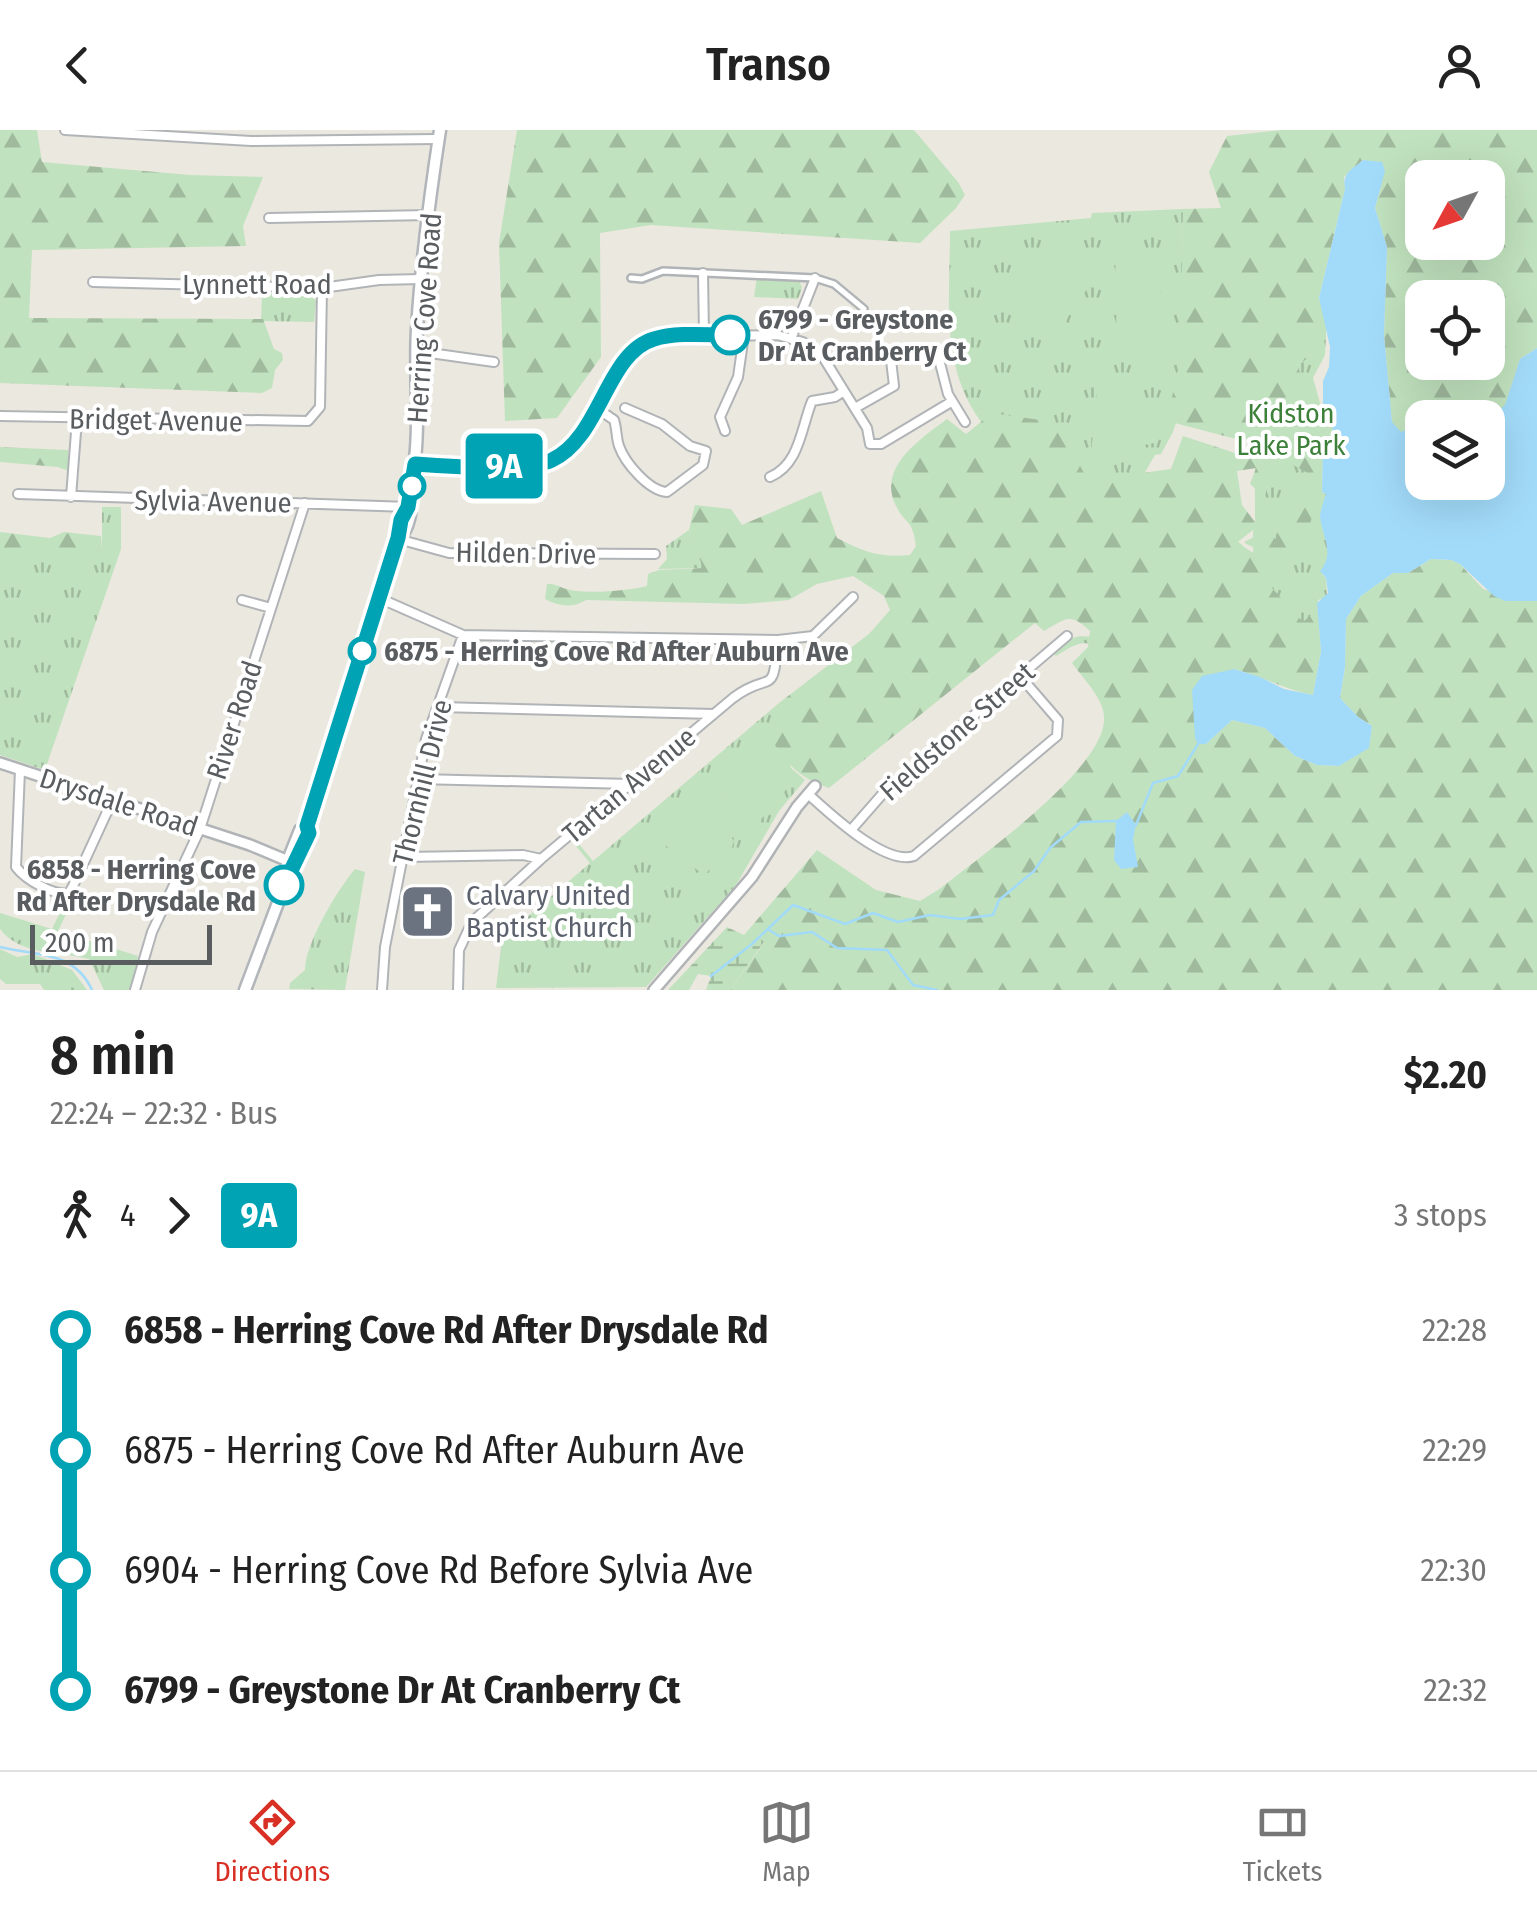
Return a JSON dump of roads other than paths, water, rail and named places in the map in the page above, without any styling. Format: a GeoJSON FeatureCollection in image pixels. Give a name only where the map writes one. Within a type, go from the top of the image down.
{"type":"FeatureCollection","features":[{"type":"Feature","properties":{"kind":"main road","name":"Herring Cove Road"},"geometry":{"type":"LineString","coordinates":[[245,990],[293,863],[290,855],[300,830],[307,826],[398,538],[406,533],[411,514],[408,507],[415,464],[421,279],[439,134]]}},
{"type":"Feature","properties":{"kind":"street"},"geometry":{"type":"LineString","coordinates":[[65,130],[268,141],[439,134]]}},
{"type":"Feature","properties":{"kind":"street"},"geometry":{"type":"LineString","coordinates":[[268,130],[268,141]]}},
{"type":"Feature","properties":{"kind":"street"},"geometry":{"type":"LineString","coordinates":[[270,218],[430,215]]}},
{"type":"Feature","properties":{"kind":"street"},"geometry":{"type":"LineString","coordinates":[[631,278],[642,279],[663,270],[815,278],[834,284],[864,310]]}},
{"type":"Feature","properties":{"kind":"street"},"geometry":{"type":"LineString","coordinates":[[703,272],[704,335]]}},
{"type":"Feature","properties":{"kind":"street"},"geometry":{"type":"LineString","coordinates":[[791,339],[815,278]]}},
{"type":"Feature","properties":{"kind":"street","name":"Lynnett Road"},"geometry":{"type":"LineString","coordinates":[[93,282],[322,288],[421,279]]}},
{"type":"Feature","properties":{"kind":"street","name":"Bridget Avenue"},"geometry":{"type":"LineString","coordinates":[[0,416],[311,420],[320,408],[322,288]]}},
{"type":"Feature","properties":{"kind":"street"},"geometry":{"type":"LineString","coordinates":[[725,431],[720,419],[738,378],[744,335]]}},
{"type":"Feature","properties":{"kind":"street"},"geometry":{"type":"LineString","coordinates":[[415,464],[528,467],[545,463],[573,446],[626,360],[643,344],[663,337],[777,335],[803,342],[823,356],[840,394],[855,408],[867,428],[870,444],[875,446],[951,402]]}},
{"type":"Feature","properties":{"kind":"street"},"geometry":{"type":"LineString","coordinates":[[936,348],[951,402],[965,422]]}},
{"type":"Feature","properties":{"kind":"street"},"geometry":{"type":"LineString","coordinates":[[416,350],[494,362]]}},
{"type":"Feature","properties":{"kind":"street"},"geometry":{"type":"LineString","coordinates":[[855,408],[894,386],[891,360]]}},
{"type":"Feature","properties":{"kind":"street"},"geometry":{"type":"LineString","coordinates":[[770,477],[794,457],[812,400],[840,394]]}},
{"type":"Feature","properties":{"kind":"street"},"geometry":{"type":"LineString","coordinates":[[598,409],[614,420],[623,454],[644,482],[656,490],[668,492],[703,465],[706,452],[690,446],[662,424],[625,408]]}},
{"type":"Feature","properties":{"kind":"street"},"geometry":{"type":"LineString","coordinates":[[71,497],[76,419]]}},
{"type":"Feature","properties":{"kind":"street","name":"Sylvia Avenue"},"geometry":{"type":"LineString","coordinates":[[18,494],[408,507]]}},
{"type":"Feature","properties":{"kind":"street","name":"River Road"},"geometry":{"type":"LineString","coordinates":[[134,990],[152,932],[200,829],[305,503]]}},
{"type":"Feature","properties":{"kind":"street","name":"Hilden Drive"},"geometry":{"type":"LineString","coordinates":[[398,538],[449,553],[655,554]]}},
{"type":"Feature","properties":{"kind":"street"},"geometry":{"type":"LineString","coordinates":[[379,598],[463,635],[778,640],[811,637],[853,597]]}},
{"type":"Feature","properties":{"kind":"street"},"geometry":{"type":"LineString","coordinates":[[242,600],[271,608]]}},
{"type":"Feature","properties":{"kind":"street","name":"Thornhill Drive"},"geometry":{"type":"LineString","coordinates":[[382,990],[385,946],[418,779],[463,635]]}},
{"type":"Feature","properties":{"kind":"street","name":"Fieldstone Street"},"geometry":{"type":"LineString","coordinates":[[851,830],[881,795],[1067,636]]}},
{"type":"Feature","properties":{"kind":"street","name":"Tartan Avenue"},"geometry":{"type":"LineString","coordinates":[[458,990],[459,950],[466,930],[541,859],[714,714],[744,690],[772,679],[778,640]]}},
{"type":"Feature","properties":{"kind":"street"},"geometry":{"type":"LineString","coordinates":[[654,990],[752,877],[812,790],[851,830],[897,858],[912,858],[1054,738],[1059,730],[1058,720],[1020,676]]}},
{"type":"Feature","properties":{"kind":"street"},"geometry":{"type":"LineString","coordinates":[[438,707],[714,714]]}},
{"type":"Feature","properties":{"kind":"street","name":"Drysdale Road"},"geometry":{"type":"LineString","coordinates":[[0,763],[293,863]]}},
{"type":"Feature","properties":{"kind":"street"},"geometry":{"type":"LineString","coordinates":[[20,770],[16,867],[20,874],[60,894],[70,893],[74,886],[113,799]]}},
{"type":"Feature","properties":{"kind":"street"},"geometry":{"type":"LineString","coordinates":[[418,779],[631,784]]}},
{"type":"Feature","properties":{"kind":"street"},"geometry":{"type":"LineString","coordinates":[[404,857],[522,855],[541,859]]}},
{"type":"Feature","properties":{"kind":"water"},"geometry":{"type":"Polygon","coordinates":[[[1363,160],[1382,162],[1385,171],[1375,208],[1387,247],[1384,335],[1392,422],[1401,432],[1405,430],[1405,500],[1505,500],[1505,405],[1520,359],[1537,348],[1537,601],[1505,601],[1494,596],[1460,564],[1431,559],[1408,573],[1393,573],[1361,596],[1346,619],[1340,698],[1372,726],[1369,748],[1339,766],[1317,765],[1295,756],[1265,728],[1232,720],[1206,744],[1198,744],[1192,690],[1202,676],[1234,669],[1284,689],[1313,695],[1321,651],[1317,603],[1328,593],[1326,578],[1320,571],[1327,558],[1320,517],[1326,494],[1322,492],[1323,447],[1329,446],[1333,438],[1332,417],[1323,408],[1323,381],[1329,367],[1330,347],[1319,298],[1349,172],[1363,160]]]}},
{"type":"Feature","properties":{"kind":"water"},"geometry":{"type":"Polygon","coordinates":[[[1127,812],[1136,825],[1133,839],[1138,867],[1121,869],[1114,860],[1116,821],[1127,812]]]}},
{"type":"Feature","properties":{"kind":"waterway"},"geometry":{"type":"LineString","coordinates":[[1136,825],[1153,783],[1178,776],[1198,744]]}},
{"type":"Feature","properties":{"kind":"waterway"},"geometry":{"type":"LineString","coordinates":[[711,976],[793,905],[845,924],[873,913],[898,922],[930,915],[960,919],[993,915],[999,900],[1034,871],[1050,848],[1081,822],[1116,821]]}},
{"type":"Feature","properties":{"kind":"waterway"},"geometry":{"type":"LineString","coordinates":[[769,930],[779,936],[812,932],[837,948],[887,950],[913,985],[937,990]]}},
{"type":"Feature","properties":{"kind":"waterway"},"geometry":{"type":"LineString","coordinates":[[0,947],[64,961],[84,977],[92,990]]}},
{"type":"Feature","properties":{"kind":"place","name":"6799 - Greystone Dr At Cranberry Ct"},"geometry":{"type":"Point","coordinates":[730,335]}},
{"type":"Feature","properties":{"kind":"place","name":"6875 - Herring Cove Rd After Auburn Ave"},"geometry":{"type":"Point","coordinates":[362,651]}},
{"type":"Feature","properties":{"kind":"place","name":"6858 - Herring Cove Rd After Drysdale Rd"},"geometry":{"type":"Point","coordinates":[284,885]}},
{"type":"Feature","properties":{"kind":"place","name":"Calvary United Baptist Church"},"geometry":{"type":"Point","coordinates":[427,911]}},
{"type":"Feature","properties":{"kind":"park label","name":"Kidston Lake Park"},"geometry":{"type":"Point","coordinates":[1291,429]}}]}
